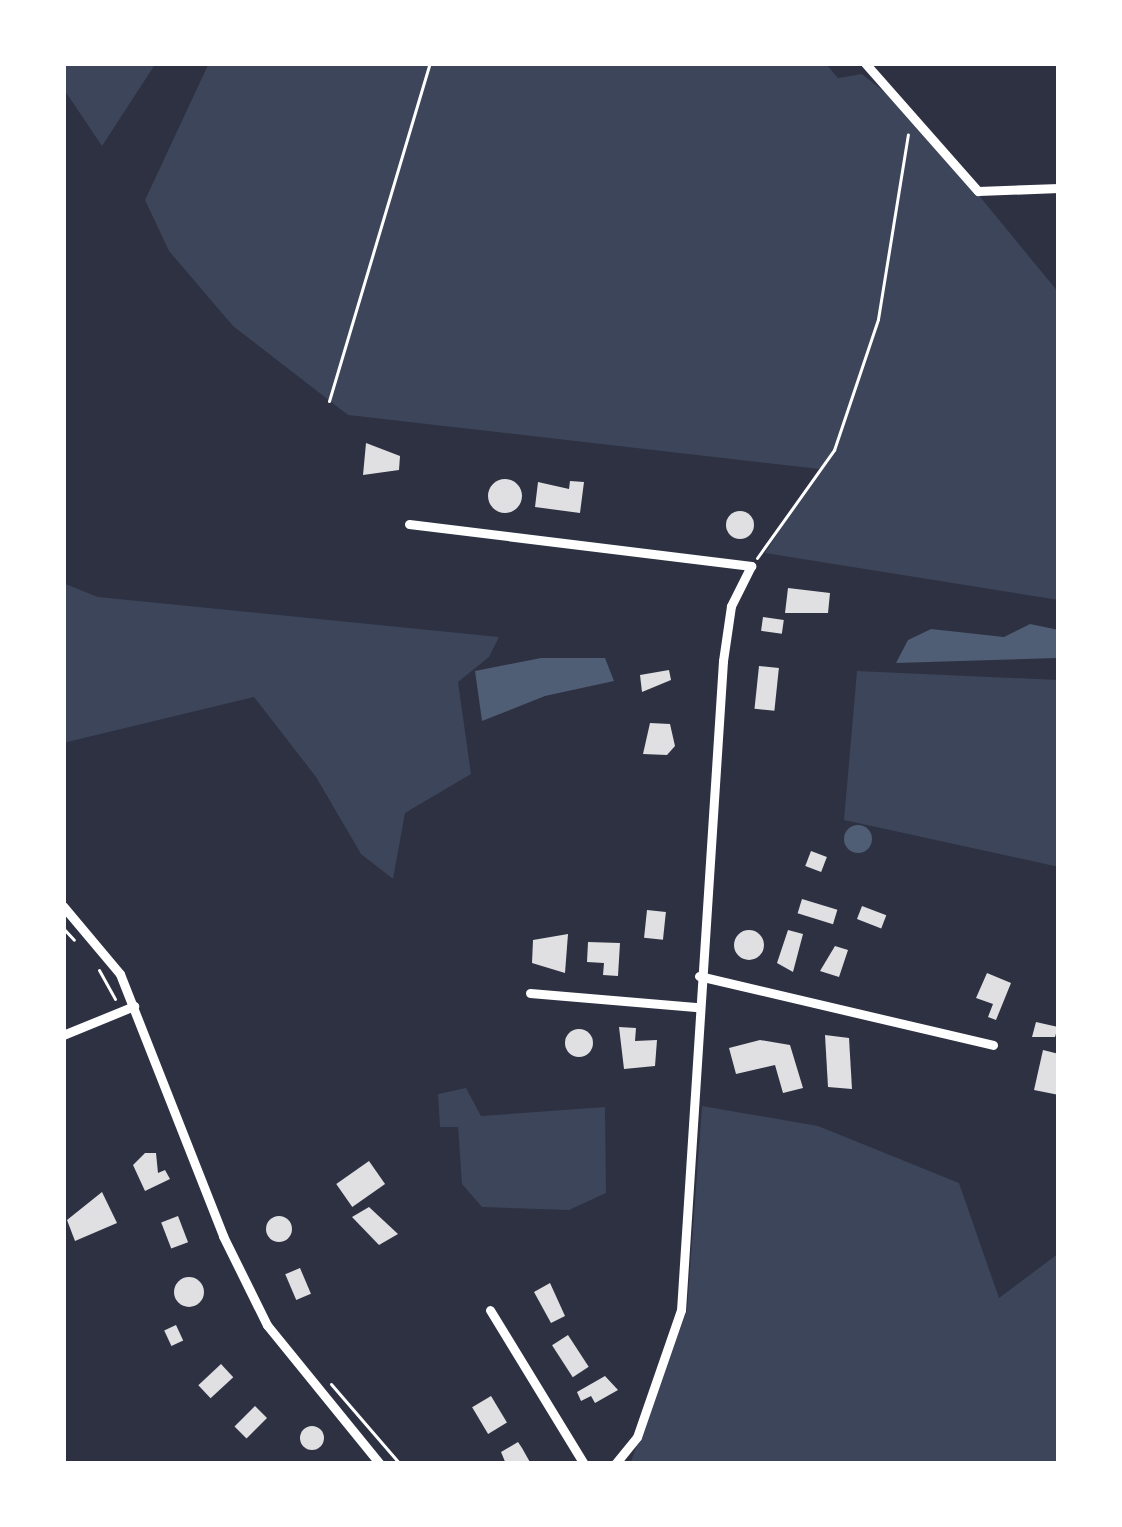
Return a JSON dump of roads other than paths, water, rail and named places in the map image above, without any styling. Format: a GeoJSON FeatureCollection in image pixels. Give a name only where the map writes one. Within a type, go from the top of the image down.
{"type":"FeatureCollection","features":[{"type":"Feature","properties":{"kind":"street"},"geometry":{"type":"LineString","coordinates":[[866,63],[978,191],[1059,188]]}},
{"type":"Feature","properties":{"kind":"street"},"geometry":{"type":"LineString","coordinates":[[409,524],[751,566],[731,606],[723,661],[699,976],[681,1310],[637,1437],[615,1464]]}},
{"type":"Feature","properties":{"kind":"street"},"geometry":{"type":"LineString","coordinates":[[63,906],[106,950],[134,1006],[253,1300],[290,1358],[380,1464]]}},
{"type":"Feature","properties":{"kind":"street"},"geometry":{"type":"LineString","coordinates":[[699,976],[993,1045]]}},
{"type":"Feature","properties":{"kind":"street"},"geometry":{"type":"LineString","coordinates":[[530,993],[698,1007]]}},
{"type":"Feature","properties":{"kind":"street"},"geometry":{"type":"LineString","coordinates":[[63,1035],[134,1006]]}},
{"type":"Feature","properties":{"kind":"street"},"geometry":{"type":"LineString","coordinates":[[490,1310],[584,1464]]}}]}
